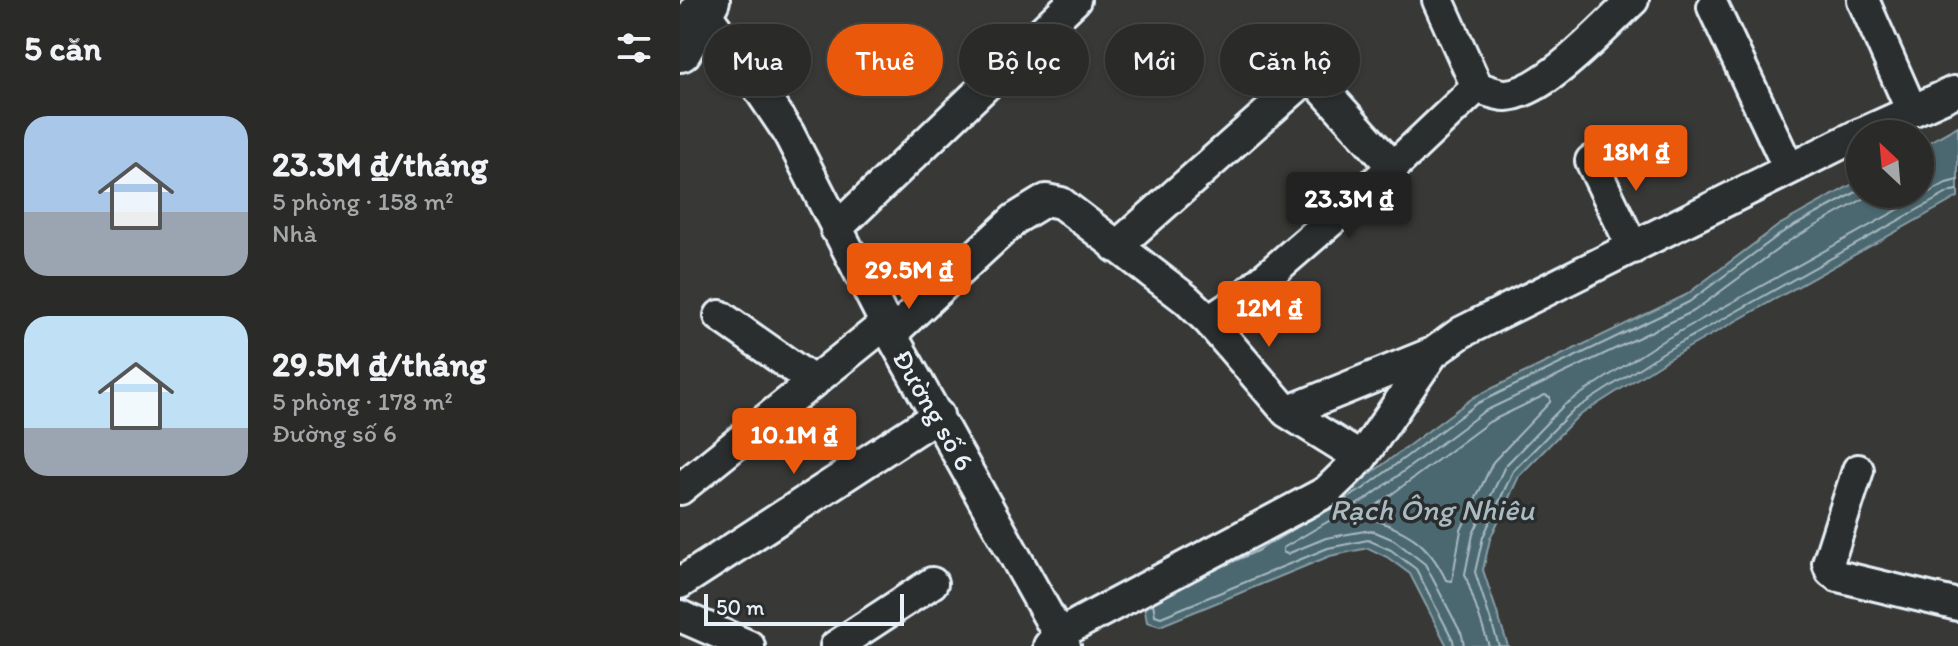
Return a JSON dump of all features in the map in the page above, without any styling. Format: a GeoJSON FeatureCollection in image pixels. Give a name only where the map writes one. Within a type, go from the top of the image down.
{"type":"FeatureCollection","features":[{"type":"Feature","properties":{"kind":"main road"},"geometry":{"type":"LineString","coordinates":[[680,50],[705,5]]}},
{"type":"Feature","properties":{"kind":"street"},"geometry":{"type":"LineString","coordinates":[[836,229],[1075,0]]}},
{"type":"Feature","properties":{"kind":"street"},"geometry":{"type":"LineString","coordinates":[[1438,0],[1477,87],[1505,95],[1530,90],[1548,78],[1633,0]]}},
{"type":"Feature","properties":{"kind":"street"},"geometry":{"type":"LineString","coordinates":[[1863,0],[1911,109]]}},
{"type":"Feature","properties":{"kind":"street","name":"Đường số 6"},"geometry":{"type":"LineString","coordinates":[[705,5],[788,132],[888,329],[938,415],[1057,642]]}},
{"type":"Feature","properties":{"kind":"street"},"geometry":{"type":"LineString","coordinates":[[1713,7],[1789,169]]}},
{"type":"Feature","properties":{"kind":"street"},"geometry":{"type":"LineString","coordinates":[[1116,247],[1310,75],[1393,167]]}},
{"type":"Feature","properties":{"kind":"street"},"geometry":{"type":"LineString","coordinates":[[1209,321],[1236,303],[1393,167],[1477,87]]}},
{"type":"Feature","properties":{"kind":"street"},"geometry":{"type":"LineString","coordinates":[[1889,120],[1954,92]]}},
{"type":"Feature","properties":{"kind":"street"},"geometry":{"type":"LineString","coordinates":[[1287,412],[1433,353],[1462,332],[1846,141]]}},
{"type":"Feature","properties":{"kind":"street"},"geometry":{"type":"LineString","coordinates":[[1591,161],[1633,248]]}},
{"type":"Feature","properties":{"kind":"street"},"geometry":{"type":"LineString","coordinates":[[680,489],[814,382],[888,329],[1015,219],[1046,200],[1061,203],[1186,299],[1209,321],[1287,412],[1361,458]]}},
{"type":"Feature","properties":{"kind":"street"},"geometry":{"type":"LineString","coordinates":[[720,316],[814,382]]}},
{"type":"Feature","properties":{"kind":"street"},"geometry":{"type":"LineString","coordinates":[[1057,642],[1326,492],[1361,458],[1433,353]]}},
{"type":"Feature","properties":{"kind":"street"},"geometry":{"type":"LineString","coordinates":[[680,583],[938,415]]}},
{"type":"Feature","properties":{"kind":"street"},"geometry":{"type":"LineString","coordinates":[[1858,470],[1828,563],[1831,571],[1838,576],[1958,605]]}},
{"type":"Feature","properties":{"kind":"street"},"geometry":{"type":"LineString","coordinates":[[836,646],[932,583]]}},
{"type":"Feature","properties":{"kind":"street"},"geometry":{"type":"LineString","coordinates":[[680,616],[749,646]]}},
{"type":"Feature","properties":{"kind":"water","name":"Rạch Ông Nhiêu"},"geometry":{"type":"Polygon","coordinates":[[[1958,126],[1958,197],[1668,359],[1577,417],[1519,476],[1490,539],[1483,570],[1508,646],[1447,646],[1410,574],[1368,548],[1330,556],[1160,626],[1147,622],[1143,599],[1253,544],[1358,483],[1474,397],[1686,295],[1779,225],[1846,188],[1846,208],[1934,208],[1934,139],[1958,126]]]}}]}
